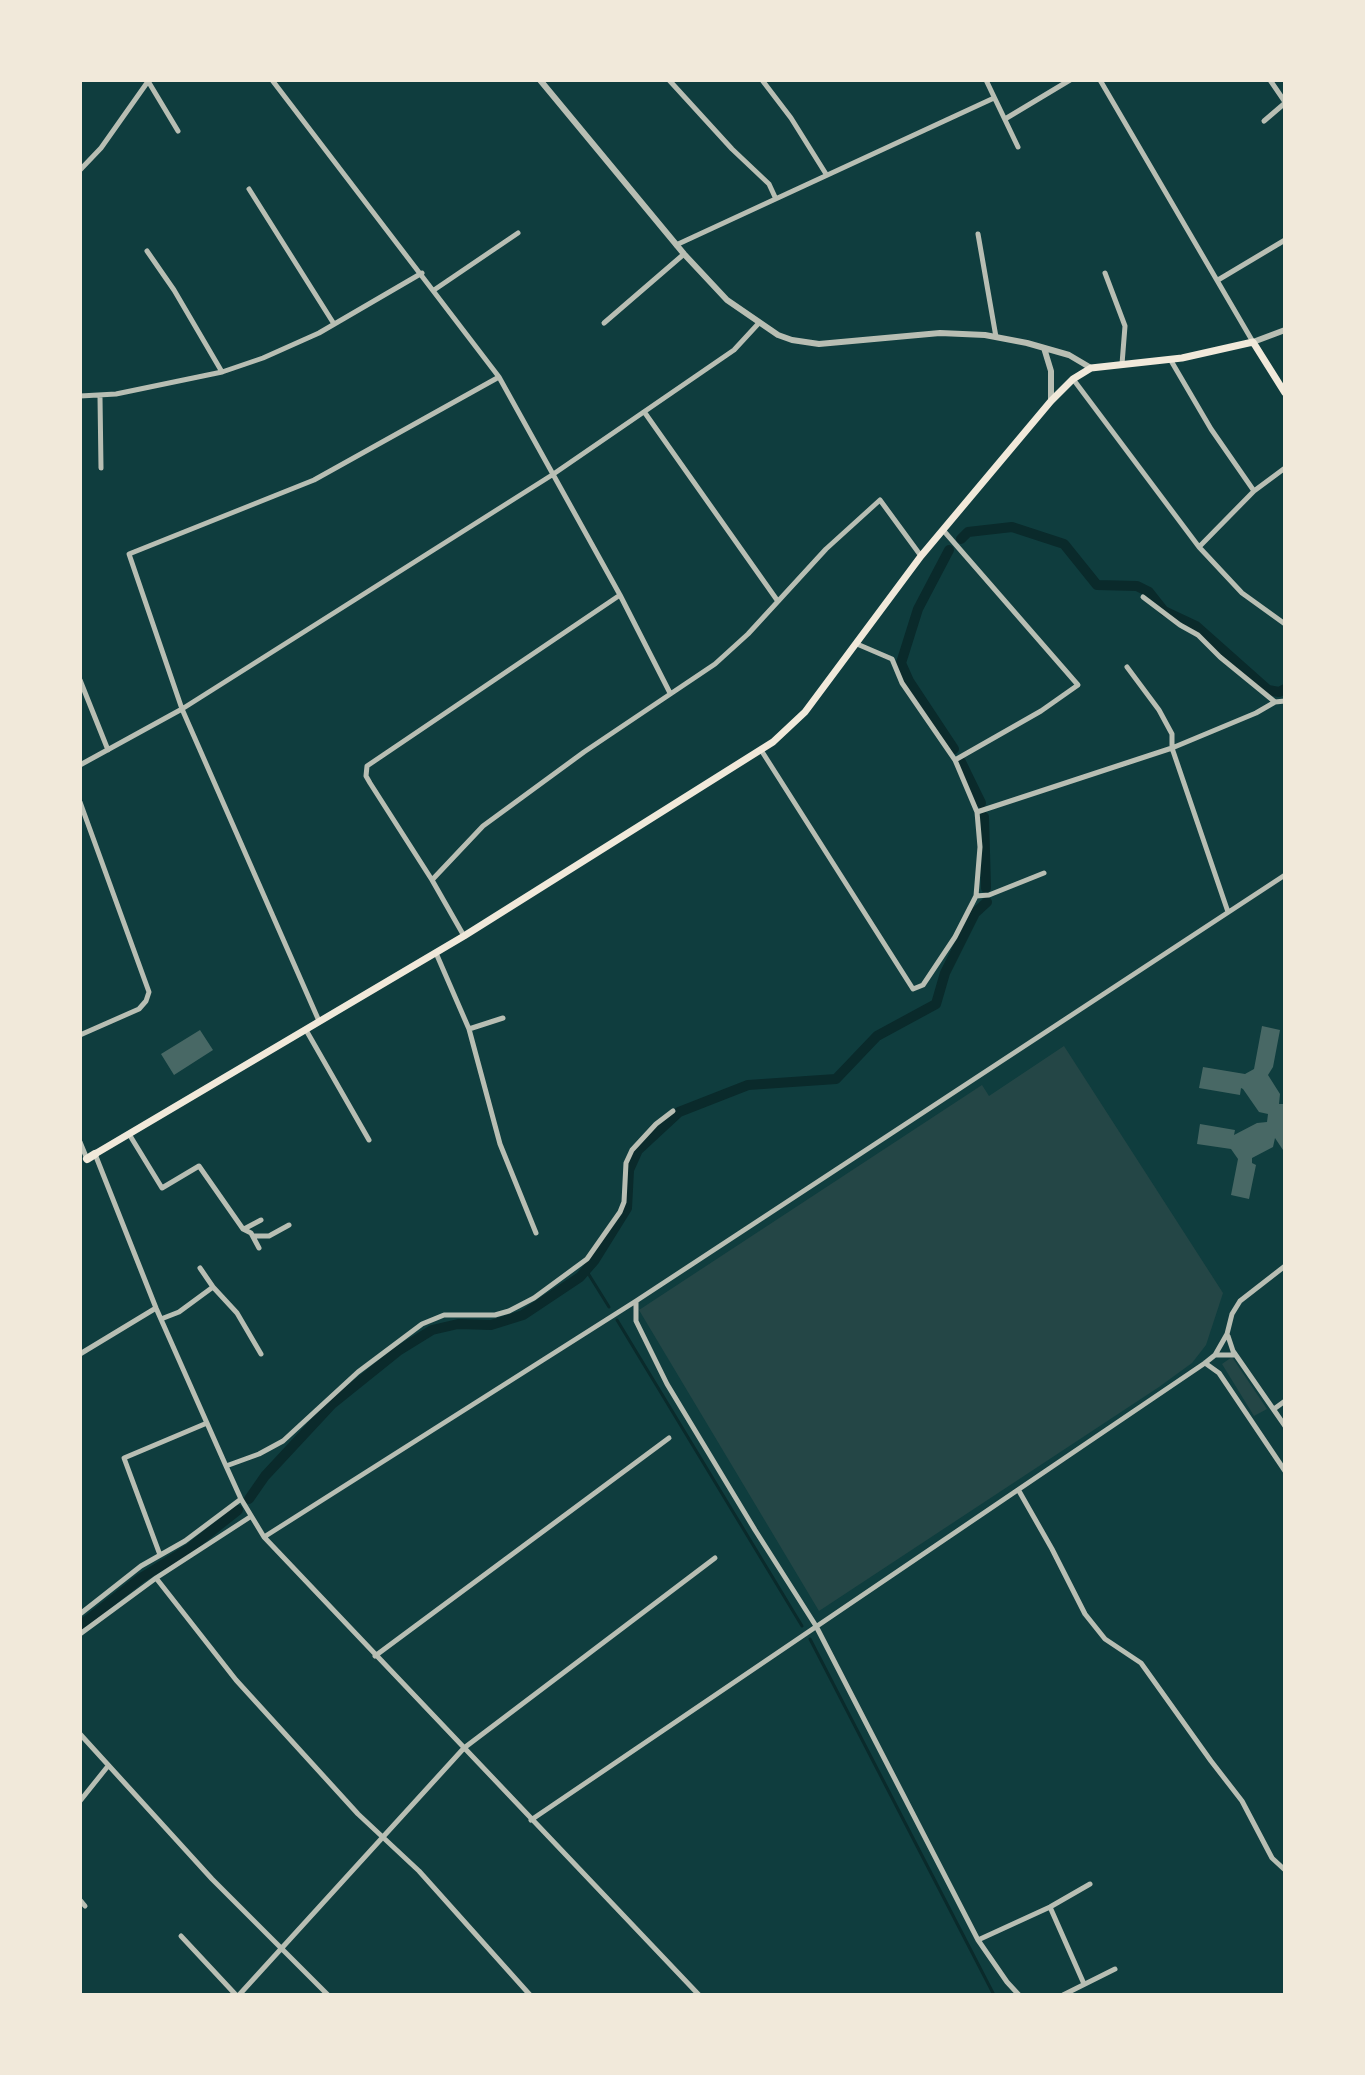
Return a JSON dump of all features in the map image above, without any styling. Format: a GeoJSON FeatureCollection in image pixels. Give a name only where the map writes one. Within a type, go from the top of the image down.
{"type":"FeatureCollection","features":[{"type":"Feature","properties":{"kind":"main road"},"geometry":{"type":"LineString","coordinates":[[88,1159],[464,936],[784,733],[805,712],[921,556],[1073,379],[1091,368],[1170,359],[1253,342],[1285,393]]}},
{"type":"Feature","properties":{"kind":"street"},"geometry":{"type":"LineString","coordinates":[[272,80],[499,377],[620,595],[670,693]]}},
{"type":"Feature","properties":{"kind":"street"},"geometry":{"type":"LineString","coordinates":[[540,80],[684,254],[727,300],[758,324],[792,340],[819,344],[940,333],[996,337],[1069,355],[1091,368]]}},
{"type":"Feature","properties":{"kind":"street"},"geometry":{"type":"LineString","coordinates":[[669,80],[732,149],[769,184],[775,197]]}},
{"type":"Feature","properties":{"kind":"street"},"geometry":{"type":"LineString","coordinates":[[762,80],[791,118],[826,174]]}},
{"type":"Feature","properties":{"kind":"street"},"geometry":{"type":"LineString","coordinates":[[986,80],[1018,147]]}},
{"type":"Feature","properties":{"kind":"street"},"geometry":{"type":"LineString","coordinates":[[1005,119],[1070,80]]}},
{"type":"Feature","properties":{"kind":"street"},"geometry":{"type":"LineString","coordinates":[[1100,80],[1253,342],[1285,330]]}},
{"type":"Feature","properties":{"kind":"street"},"geometry":{"type":"LineString","coordinates":[[1264,121],[1285,103],[1270,80]]}},
{"type":"Feature","properties":{"kind":"street"},"geometry":{"type":"LineString","coordinates":[[80,170],[101,148],[148,81],[178,131]]}},
{"type":"Feature","properties":{"kind":"street"},"geometry":{"type":"LineString","coordinates":[[676,245],[994,98]]}},
{"type":"Feature","properties":{"kind":"street"},"geometry":{"type":"LineString","coordinates":[[249,189],[334,324]]}},
{"type":"Feature","properties":{"kind":"street"},"geometry":{"type":"LineString","coordinates":[[434,290],[518,233]]}},
{"type":"Feature","properties":{"kind":"street"},"geometry":{"type":"LineString","coordinates":[[978,234],[996,337]]}},
{"type":"Feature","properties":{"kind":"street"},"geometry":{"type":"LineString","coordinates":[[1218,280],[1285,240]]}},
{"type":"Feature","properties":{"kind":"street"},"geometry":{"type":"LineString","coordinates":[[147,251],[174,290],[222,372]]}},
{"type":"Feature","properties":{"kind":"street"},"geometry":{"type":"LineString","coordinates":[[604,323],[684,254]]}},
{"type":"Feature","properties":{"kind":"street"},"geometry":{"type":"LineString","coordinates":[[80,396],[100,397],[222,372],[301,343],[422,273]]}},
{"type":"Feature","properties":{"kind":"street"},"geometry":{"type":"LineString","coordinates":[[1105,273],[1125,326],[1122,365]]}},
{"type":"Feature","properties":{"kind":"street"},"geometry":{"type":"LineString","coordinates":[[80,765],[182,709],[552,475],[734,350],[758,324]]}},
{"type":"Feature","properties":{"kind":"street"},"geometry":{"type":"LineString","coordinates":[[1044,348],[1051,371],[1051,401]]}},
{"type":"Feature","properties":{"kind":"street"},"geometry":{"type":"LineString","coordinates":[[1170,359],[1218,440],[1254,491]]}},
{"type":"Feature","properties":{"kind":"street"},"geometry":{"type":"LineString","coordinates":[[319,1021],[182,709],[129,554],[314,480],[499,377]]}},
{"type":"Feature","properties":{"kind":"street"},"geometry":{"type":"LineString","coordinates":[[1073,379],[1199,547],[1242,593],[1285,624]]}},
{"type":"Feature","properties":{"kind":"street"},"geometry":{"type":"LineString","coordinates":[[100,397],[101,468]]}},
{"type":"Feature","properties":{"kind":"street"},"geometry":{"type":"LineString","coordinates":[[645,413],[777,600]]}},
{"type":"Feature","properties":{"kind":"street"},"geometry":{"type":"LineString","coordinates":[[1199,547],[1254,491],[1285,468]]}},
{"type":"Feature","properties":{"kind":"street"},"geometry":{"type":"LineString","coordinates":[[432,880],[483,826],[584,752],[715,664],[748,634],[826,549],[880,500],[921,556]]}},
{"type":"Feature","properties":{"kind":"street"},"geometry":{"type":"LineString","coordinates":[[943,530],[1078,685],[1041,711],[955,760]]}},
{"type":"Feature","properties":{"kind":"street"},"geometry":{"type":"LineString","coordinates":[[464,936],[366,776],[367,766],[620,595]]}},
{"type":"Feature","properties":{"kind":"street"},"geometry":{"type":"LineString","coordinates":[[1143,597],[1198,635],[1275,702]]}},
{"type":"Feature","properties":{"kind":"street"},"geometry":{"type":"LineString","coordinates":[[761,750],[913,989],[923,985],[955,937],[976,896],[980,847],[977,812],[955,760],[902,683],[892,659],[857,644]]}},
{"type":"Feature","properties":{"kind":"street"},"geometry":{"type":"LineString","coordinates":[[1127,667],[1166,720],[1174,741],[1172,748],[1228,912]]}},
{"type":"Feature","properties":{"kind":"street"},"geometry":{"type":"LineString","coordinates":[[80,680],[108,750]]}},
{"type":"Feature","properties":{"kind":"street"},"geometry":{"type":"LineString","coordinates":[[977,812],[1172,748],[1275,702],[1285,701]]}},
{"type":"Feature","properties":{"kind":"street"},"geometry":{"type":"LineString","coordinates":[[80,802],[149,992],[139,1009],[80,1035]]}},
{"type":"Feature","properties":{"kind":"street"},"geometry":{"type":"LineString","coordinates":[[976,896],[989,895],[1044,873]]}},
{"type":"Feature","properties":{"kind":"street"},"geometry":{"type":"LineString","coordinates":[[264,1537],[636,1301],[1285,875]]}},
{"type":"Feature","properties":{"kind":"street"},"geometry":{"type":"LineString","coordinates":[[436,953],[469,1029],[500,1144],[536,1233]]}},
{"type":"Feature","properties":{"kind":"street"},"geometry":{"type":"LineString","coordinates":[[469,1029],[503,1018]]}},
{"type":"Feature","properties":{"kind":"street"},"geometry":{"type":"LineString","coordinates":[[305,1029],[369,1140]]}},
{"type":"Feature","properties":{"kind":"street"},"geometry":{"type":"LineString","coordinates":[[226,1466],[283,1441],[358,1372],[422,1324],[444,1315],[495,1315],[509,1311],[534,1298],[587,1259],[620,1212],[624,1202],[626,1163],[632,1150],[673,1111]]}},
{"type":"Feature","properties":{"kind":"street"},"geometry":{"type":"LineString","coordinates":[[129,1134],[162,1188],[199,1166],[259,1248]]}},
{"type":"Feature","properties":{"kind":"street"},"geometry":{"type":"LineString","coordinates":[[80,1142],[241,1499],[264,1537],[699,1995]]}},
{"type":"Feature","properties":{"kind":"street"},"geometry":{"type":"LineString","coordinates":[[243,1229],[261,1220]]}},
{"type":"Feature","properties":{"kind":"street"},"geometry":{"type":"LineString","coordinates":[[253,1236],[269,1236],[289,1225]]}},
{"type":"Feature","properties":{"kind":"street"},"geometry":{"type":"LineString","coordinates":[[531,1820],[1205,1363],[1215,1355],[1227,1334],[1232,1314],[1240,1301],[1285,1266]]}},
{"type":"Feature","properties":{"kind":"street"},"geometry":{"type":"LineString","coordinates":[[200,1268],[237,1313],[261,1354]]}},
{"type":"Feature","properties":{"kind":"street"},"geometry":{"type":"LineString","coordinates":[[161,1319],[179,1312],[213,1287]]}},
{"type":"Feature","properties":{"kind":"street"},"geometry":{"type":"LineString","coordinates":[[636,1301],[636,1321],[667,1384],[816,1626],[978,1940],[1019,1995]]}},
{"type":"Feature","properties":{"kind":"street"},"geometry":{"type":"LineString","coordinates":[[80,1354],[156,1308]]}},
{"type":"Feature","properties":{"kind":"street"},"geometry":{"type":"LineString","coordinates":[[1227,1334],[1236,1356],[1285,1426]]}},
{"type":"Feature","properties":{"kind":"street"},"geometry":{"type":"LineString","coordinates":[[1215,1355],[1236,1356]]}},
{"type":"Feature","properties":{"kind":"street"},"geometry":{"type":"LineString","coordinates":[[1205,1363],[1219,1373],[1285,1471]]}},
{"type":"Feature","properties":{"kind":"street"},"geometry":{"type":"LineString","coordinates":[[1274,1409],[1285,1401]]}},
{"type":"Feature","properties":{"kind":"street"},"geometry":{"type":"LineString","coordinates":[[160,1555],[124,1458],[207,1423]]}},
{"type":"Feature","properties":{"kind":"street"},"geometry":{"type":"LineString","coordinates":[[375,1656],[669,1438]]}},
{"type":"Feature","properties":{"kind":"street"},"geometry":{"type":"LineString","coordinates":[[1019,1491],[1085,1614],[1105,1639],[1141,1663],[1242,1801],[1272,1858],[1285,1870]]}},
{"type":"Feature","properties":{"kind":"street"},"geometry":{"type":"LineString","coordinates":[[80,1614],[141,1566],[241,1499]]}},
{"type":"Feature","properties":{"kind":"street"},"geometry":{"type":"LineString","coordinates":[[80,1634],[156,1578],[251,1516]]}},
{"type":"Feature","properties":{"kind":"street"},"geometry":{"type":"LineString","coordinates":[[181,1936],[238,1995],[464,1748],[715,1558]]}},
{"type":"Feature","properties":{"kind":"street"},"geometry":{"type":"LineString","coordinates":[[156,1578],[236,1680],[382,1837],[446,1899],[530,1995]]}},
{"type":"Feature","properties":{"kind":"street"},"geometry":{"type":"LineString","coordinates":[[80,1734],[212,1879],[328,1995]]}},
{"type":"Feature","properties":{"kind":"street"},"geometry":{"type":"LineString","coordinates":[[80,1801],[108,1766]]}},
{"type":"Feature","properties":{"kind":"street"},"geometry":{"type":"LineString","coordinates":[[978,1940],[1050,1907],[1090,1884]]}},
{"type":"Feature","properties":{"kind":"street"},"geometry":{"type":"LineString","coordinates":[[80,1900],[85,1906]]}},
{"type":"Feature","properties":{"kind":"street"},"geometry":{"type":"LineString","coordinates":[[1050,1907],[1084,1984]]}},
{"type":"Feature","properties":{"kind":"street"},"geometry":{"type":"LineString","coordinates":[[1063,1995],[1115,1969]]}},
{"type":"Feature","properties":{"kind":"shaded area"},"geometry":{"type":"Polygon","coordinates":[[[1064,1046],[1223,1293],[1206,1345],[1192,1363],[1159,1387],[819,1611],[639,1310],[982,1085],[989,1096],[1064,1046]]]}},
{"type":"Feature","properties":{"kind":"shaded area"},"geometry":{"type":"Polygon","coordinates":[[[1232,1357],[1267,1409],[1254,1416],[1222,1364],[1232,1357]]]}},
{"type":"Feature","properties":{"kind":"building"},"geometry":{"type":"Polygon","coordinates":[[[1262,1026],[1280,1030],[1273,1067],[1268,1075],[1280,1094],[1279,1104],[1285,1104],[1285,1153],[1275,1138],[1273,1147],[1252,1158],[1252,1163],[1256,1165],[1249,1199],[1231,1195],[1238,1159],[1231,1149],[1197,1144],[1200,1124],[1235,1130],[1234,1135],[1257,1123],[1267,1122],[1268,1114],[1259,1112],[1241,1088],[1240,1095],[1199,1088],[1203,1067],[1245,1074],[1254,1069],[1262,1026]]]}},
{"type":"Feature","properties":{"kind":"building"},"geometry":{"type":"Polygon","coordinates":[[[200,1030],[213,1050],[174,1075],[161,1054],[200,1030]]]}},
{"type":"Feature","properties":{"kind":"waterway"},"geometry":{"type":"LineString","coordinates":[[961,539],[968,532],[1012,527],[1064,544],[1097,585],[1137,586],[1149,592],[1164,611],[1196,626],[1268,690],[1279,692],[1285,689]]}},
{"type":"Feature","properties":{"kind":"waterway"},"geometry":{"type":"LineString","coordinates":[[949,550],[918,609],[901,663],[909,681],[954,749]]}},
{"type":"Feature","properties":{"kind":"waterway"},"geometry":{"type":"LineString","coordinates":[[961,762],[981,803]]}},
{"type":"Feature","properties":{"kind":"waterway"},"geometry":{"type":"LineString","coordinates":[[984,817],[986,888]]}},
{"type":"Feature","properties":{"kind":"waterway"},"geometry":{"type":"LineString","coordinates":[[249,1499],[265,1476],[332,1404],[398,1351],[432,1330],[458,1324],[491,1325],[523,1315],[580,1277],[594,1261],[627,1208],[629,1170],[638,1150],[679,1112],[748,1085],[836,1079],[877,1036],[936,1004],[945,973],[975,913],[987,902]]}},
{"type":"Feature","properties":{"kind":"waterway"},"geometry":{"type":"LineString","coordinates":[[586,1270],[609,1307]]}},
{"type":"Feature","properties":{"kind":"waterway"},"geometry":{"type":"LineString","coordinates":[[617,1320],[802,1626]]}},
{"type":"Feature","properties":{"kind":"waterway"},"geometry":{"type":"LineString","coordinates":[[80,1626],[141,1578],[190,1548],[238,1510]]}},
{"type":"Feature","properties":{"kind":"waterway"},"geometry":{"type":"LineString","coordinates":[[810,1639],[994,1995]]}}]}
